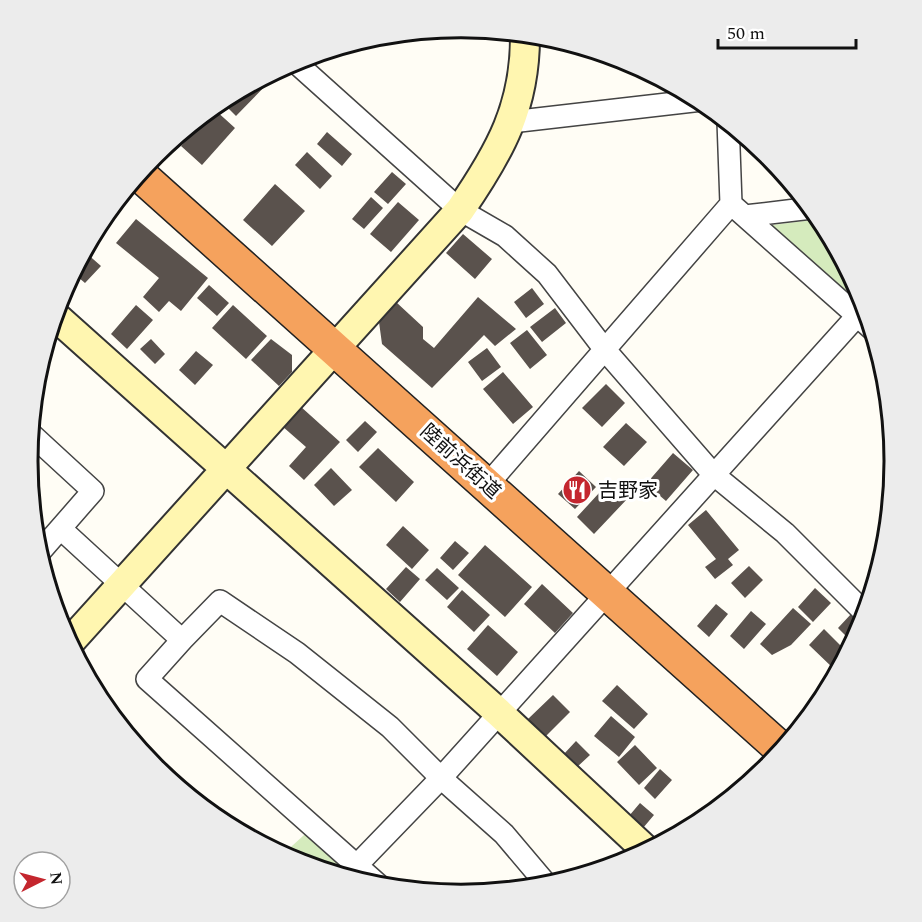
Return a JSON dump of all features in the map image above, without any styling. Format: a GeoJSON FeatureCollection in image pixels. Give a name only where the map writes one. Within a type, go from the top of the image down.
{"type":"FeatureCollection","features":[{"type":"Feature","properties":{"kind":"highway","name":"陸前浜街道"},"geometry":{"type":"LineString","coordinates":[[145,180],[488,484],[775,744]]}},
{"type":"Feature","properties":{"kind":"street"},"geometry":{"type":"LineString","coordinates":[[76,636],[460,210],[493,162],[511,123],[521,85],[524,42]]}},
{"type":"Feature","properties":{"kind":"street"},"geometry":{"type":"LineString","coordinates":[[303,69],[460,210],[505,236],[547,274],[605,350],[713,474],[785,533],[858,606]]}},
{"type":"Feature","properties":{"kind":"street"},"geometry":{"type":"LineString","coordinates":[[511,123],[685,102]]}},
{"type":"Feature","properties":{"kind":"street"},"geometry":{"type":"LineString","coordinates":[[729,134],[738,210],[855,306]]}},
{"type":"Feature","properties":{"kind":"street"},"geometry":{"type":"LineString","coordinates":[[488,484],[605,350],[738,210],[801,208]]}},
{"type":"Feature","properties":{"kind":"street"},"geometry":{"type":"LineString","coordinates":[[357,865],[441,778],[713,474],[860,319]]}},
{"type":"Feature","properties":{"kind":"street"},"geometry":{"type":"LineString","coordinates":[[61,322],[498,712],[640,845]]}},
{"type":"Feature","properties":{"kind":"street"},"geometry":{"type":"LineString","coordinates":[[38,440],[93,491],[46,545]]}},
{"type":"Feature","properties":{"kind":"street"},"geometry":{"type":"LineString","coordinates":[[61,529],[182,640]]}},
{"type":"Feature","properties":{"kind":"street"},"geometry":{"type":"LineString","coordinates":[[366,873],[147,678],[220,602],[297,653],[390,727],[441,778],[504,834],[540,877]]}},
{"type":"Feature","properties":{"kind":"green space"},"geometry":{"type":"Polygon","coordinates":[[[809,220],[828,249],[848,294],[772,225],[809,220]]]}},
{"type":"Feature","properties":{"kind":"green space"},"geometry":{"type":"Polygon","coordinates":[[[314,826],[361,872],[325,862],[290,848],[314,826]]]}},
{"type":"Feature","properties":{"kind":"building"},"geometry":{"type":"Polygon","coordinates":[[[266,85],[236,116],[228,108],[266,85]]]}},
{"type":"Feature","properties":{"kind":"building"},"geometry":{"type":"Polygon","coordinates":[[[219,114],[235,128],[202,165],[181,146],[203,125],[219,114]]]}},
{"type":"Feature","properties":{"kind":"building"},"geometry":{"type":"Polygon","coordinates":[[[327,132],[352,154],[342,166],[317,144],[327,132]]]}},
{"type":"Feature","properties":{"kind":"building"},"geometry":{"type":"Polygon","coordinates":[[[307,152],[332,176],[320,189],[295,165],[307,152]]]}},
{"type":"Feature","properties":{"kind":"building"},"geometry":{"type":"Polygon","coordinates":[[[392,172],[406,184],[388,204],[374,192],[392,172]]]}},
{"type":"Feature","properties":{"kind":"building"},"geometry":{"type":"Polygon","coordinates":[[[275,184],[305,211],[272,246],[243,220],[275,184]]]}},
{"type":"Feature","properties":{"kind":"building"},"geometry":{"type":"Polygon","coordinates":[[[371,197],[383,208],[364,229],[352,219],[371,197]]]}},
{"type":"Feature","properties":{"kind":"building"},"geometry":{"type":"Polygon","coordinates":[[[398,202],[419,220],[391,252],[370,234],[398,202]]]}},
{"type":"Feature","properties":{"kind":"building"},"geometry":{"type":"Polygon","coordinates":[[[136,219],[208,278],[181,311],[169,301],[159,312],[143,297],[159,278],[116,243],[136,219]]]}},
{"type":"Feature","properties":{"kind":"building"},"geometry":{"type":"Polygon","coordinates":[[[463,234],[492,259],[475,279],[446,253],[463,234]]]}},
{"type":"Feature","properties":{"kind":"building"},"geometry":{"type":"Polygon","coordinates":[[[90,256],[101,266],[85,283],[79,278],[90,256]]]}},
{"type":"Feature","properties":{"kind":"building"},"geometry":{"type":"Polygon","coordinates":[[[209,285],[229,303],[217,316],[197,298],[209,285]]]}},
{"type":"Feature","properties":{"kind":"building"},"geometry":{"type":"Polygon","coordinates":[[[532,288],[544,304],[526,318],[514,302],[532,288]]]}},
{"type":"Feature","properties":{"kind":"building"},"geometry":{"type":"Polygon","coordinates":[[[478,297],[516,329],[495,346],[484,335],[432,388],[382,344],[379,322],[396,302],[423,327],[423,339],[434,348],[478,297]]]}},
{"type":"Feature","properties":{"kind":"building"},"geometry":{"type":"Polygon","coordinates":[[[136,305],[153,320],[127,349],[111,334],[136,305]]]}},
{"type":"Feature","properties":{"kind":"building"},"geometry":{"type":"Polygon","coordinates":[[[233,305],[267,336],[246,359],[212,328],[233,305]]]}},
{"type":"Feature","properties":{"kind":"building"},"geometry":{"type":"Polygon","coordinates":[[[555,308],[566,323],[542,342],[530,327],[555,308]]]}},
{"type":"Feature","properties":{"kind":"building"},"geometry":{"type":"Polygon","coordinates":[[[527,330],[547,355],[530,369],[510,343],[527,330]]]}},
{"type":"Feature","properties":{"kind":"building"},"geometry":{"type":"Polygon","coordinates":[[[151,339],[165,354],[155,364],[140,349],[151,339]]]}},
{"type":"Feature","properties":{"kind":"building"},"geometry":{"type":"Polygon","coordinates":[[[271,339],[292,355],[292,372],[279,386],[251,360],[271,339]]]}},
{"type":"Feature","properties":{"kind":"building"},"geometry":{"type":"Polygon","coordinates":[[[487,348],[501,367],[482,381],[468,362],[487,348]]]}},
{"type":"Feature","properties":{"kind":"building"},"geometry":{"type":"Polygon","coordinates":[[[196,351],[213,365],[195,385],[179,370],[196,351]]]}},
{"type":"Feature","properties":{"kind":"building"},"geometry":{"type":"Polygon","coordinates":[[[503,372],[533,407],[513,424],[483,389],[503,372]]]}},
{"type":"Feature","properties":{"kind":"building"},"geometry":{"type":"Polygon","coordinates":[[[606,384],[625,403],[602,427],[582,408],[606,384]]]}},
{"type":"Feature","properties":{"kind":"building"},"geometry":{"type":"Polygon","coordinates":[[[300,406],[340,442],[304,480],[289,466],[306,447],[282,426],[300,406]]]}},
{"type":"Feature","properties":{"kind":"building"},"geometry":{"type":"Polygon","coordinates":[[[365,421],[377,432],[358,452],[346,440],[365,421]]]}},
{"type":"Feature","properties":{"kind":"building"},"geometry":{"type":"Polygon","coordinates":[[[626,423],[647,442],[624,466],[603,447],[626,423]]]}},
{"type":"Feature","properties":{"kind":"building"},"geometry":{"type":"Polygon","coordinates":[[[378,448],[414,482],[396,502],[359,467],[378,448]]]}},
{"type":"Feature","properties":{"kind":"building"},"geometry":{"type":"Polygon","coordinates":[[[673,453],[693,470],[666,501],[646,484],[673,453]]]}},
{"type":"Feature","properties":{"kind":"building"},"geometry":{"type":"Polygon","coordinates":[[[331,468],[352,490],[334,506],[314,485],[331,468]]]}},
{"type":"Feature","properties":{"kind":"building","name":"吉野家"},"geometry":{"type":"Polygon","coordinates":[[[579,471],[596,487],[575,509],[558,494],[579,471]]]}},
{"type":"Feature","properties":{"kind":"building"},"geometry":{"type":"Polygon","coordinates":[[[611,480],[629,497],[594,534],[577,517],[611,480]]]}},
{"type":"Feature","properties":{"kind":"building"},"geometry":{"type":"Polygon","coordinates":[[[706,510],[739,550],[728,559],[733,565],[715,579],[705,567],[716,559],[688,525],[706,510]]]}},
{"type":"Feature","properties":{"kind":"building"},"geometry":{"type":"Polygon","coordinates":[[[403,526],[429,550],[412,569],[386,545],[403,526]]]}},
{"type":"Feature","properties":{"kind":"building"},"geometry":{"type":"Polygon","coordinates":[[[455,541],[469,553],[453,570],[440,558],[455,541]]]}},
{"type":"Feature","properties":{"kind":"building"},"geometry":{"type":"Polygon","coordinates":[[[485,545],[532,587],[505,617],[458,575],[485,545]]]}},
{"type":"Feature","properties":{"kind":"building"},"geometry":{"type":"Polygon","coordinates":[[[749,566],[763,580],[745,598],[731,583],[749,566]]]}},
{"type":"Feature","properties":{"kind":"building"},"geometry":{"type":"Polygon","coordinates":[[[406,567],[420,579],[400,602],[386,589],[406,567]]]}},
{"type":"Feature","properties":{"kind":"building"},"geometry":{"type":"Polygon","coordinates":[[[437,568],[459,588],[447,600],[425,580],[437,568]]]}},
{"type":"Feature","properties":{"kind":"building"},"geometry":{"type":"Polygon","coordinates":[[[542,584],[573,613],[555,633],[524,604],[542,584]]]}},
{"type":"Feature","properties":{"kind":"building"},"geometry":{"type":"Polygon","coordinates":[[[815,588],[831,603],[813,622],[798,607],[815,588]]]}},
{"type":"Feature","properties":{"kind":"building"},"geometry":{"type":"Polygon","coordinates":[[[462,590],[490,615],[474,632],[447,607],[462,590]]]}},
{"type":"Feature","properties":{"kind":"building"},"geometry":{"type":"Polygon","coordinates":[[[716,604],[728,614],[709,637],[697,626],[716,604]]]}},
{"type":"Feature","properties":{"kind":"building"},"geometry":{"type":"Polygon","coordinates":[[[793,608],[811,624],[791,645],[772,655],[760,644],[793,608]]]}},
{"type":"Feature","properties":{"kind":"building"},"geometry":{"type":"Polygon","coordinates":[[[751,611],[766,624],[744,649],[730,636],[751,611]]]}},
{"type":"Feature","properties":{"kind":"building"},"geometry":{"type":"Polygon","coordinates":[[[852,613],[855,616],[846,636],[838,628],[852,613]]]}},
{"type":"Feature","properties":{"kind":"building"},"geometry":{"type":"Polygon","coordinates":[[[488,625],[518,652],[497,676],[467,649],[488,625]]]}},
{"type":"Feature","properties":{"kind":"building"},"geometry":{"type":"Polygon","coordinates":[[[824,629],[842,647],[831,666],[809,645],[824,629]]]}},
{"type":"Feature","properties":{"kind":"building"},"geometry":{"type":"Polygon","coordinates":[[[617,685],[648,714],[634,729],[602,701],[617,685]]]}},
{"type":"Feature","properties":{"kind":"building"},"geometry":{"type":"Polygon","coordinates":[[[553,695],[570,712],[545,737],[528,719],[553,695]]]}},
{"type":"Feature","properties":{"kind":"building"},"geometry":{"type":"Polygon","coordinates":[[[611,716],[635,737],[619,757],[594,736],[611,716]]]}},
{"type":"Feature","properties":{"kind":"building"},"geometry":{"type":"Polygon","coordinates":[[[576,741],[590,755],[576,768],[563,755],[576,741]]]}},
{"type":"Feature","properties":{"kind":"building"},"geometry":{"type":"Polygon","coordinates":[[[635,745],[657,768],[639,785],[617,762],[635,745]]]}},
{"type":"Feature","properties":{"kind":"building"},"geometry":{"type":"Polygon","coordinates":[[[660,769],[672,780],[655,799],[644,788],[660,769]]]}},
{"type":"Feature","properties":{"kind":"building"},"geometry":{"type":"Polygon","coordinates":[[[640,803],[654,815],[643,828],[629,816],[640,803]]]}},
{"type":"Feature","properties":{"kind":"place","name":"吉野家"},"geometry":{"type":"Point","coordinates":[577,490]}}]}
